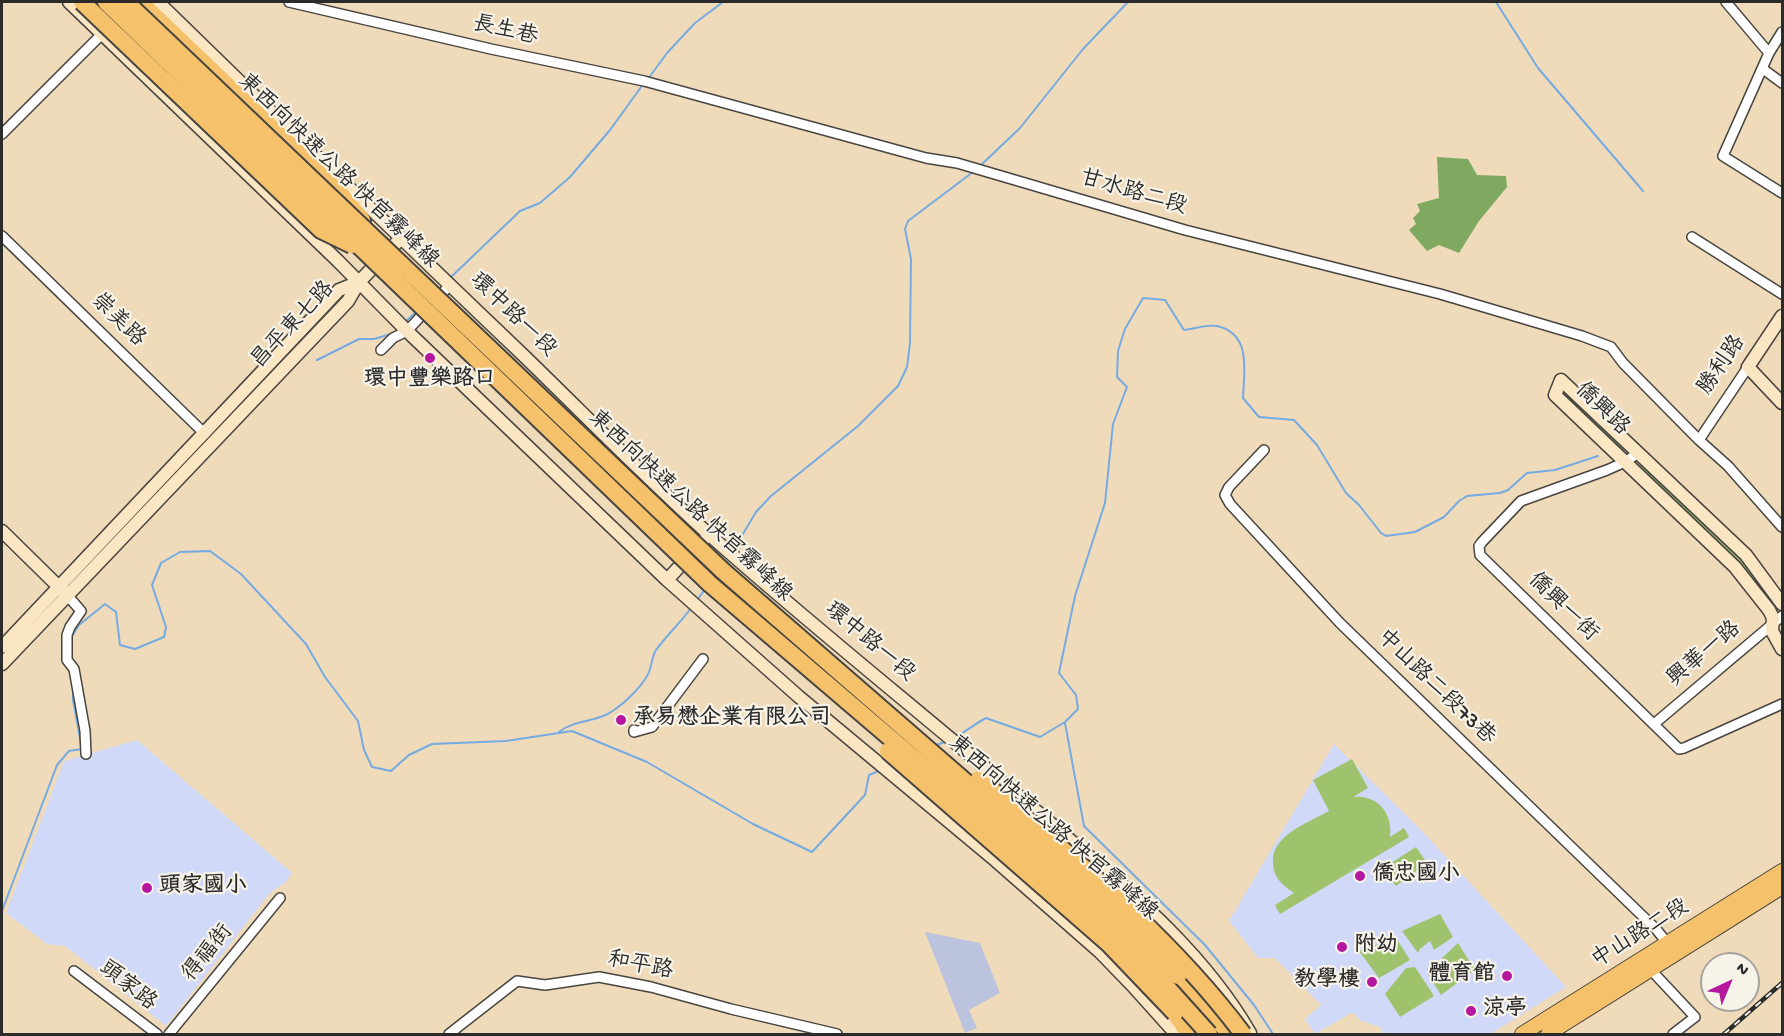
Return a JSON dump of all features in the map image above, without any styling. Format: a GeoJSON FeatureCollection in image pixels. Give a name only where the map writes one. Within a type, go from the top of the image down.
{"type":"FeatureCollection","features":[{"type":"Feature","properties":{"kind":"highway"},"geometry":{"type":"LineString","coordinates":[[82,2],[321,230],[373,248]]}},
{"type":"Feature","properties":{"kind":"highway","name":"東西向快速公路 快官霧峰線"},"geometry":{"type":"LineString","coordinates":[[106,2],[758,603],[1118,915],[1178,976],[1230,1035]]}},
{"type":"Feature","properties":{"kind":"highway","name":"東西向快速公路 快官霧峰線"},"geometry":{"type":"LineString","coordinates":[[126,2],[680,556],[746,616],[1090,910],[1168,986],[1209,1035]]}},
{"type":"Feature","properties":{"kind":"highway"},"geometry":{"type":"LineString","coordinates":[[140,2],[339,192],[353,208],[373,248]]}},
{"type":"Feature","properties":{"kind":"highway"},"geometry":{"type":"LineString","coordinates":[[692,542],[753,588],[1126,905],[1184,963],[1243,1035]]}},
{"type":"Feature","properties":{"kind":"highway"},"geometry":{"type":"LineString","coordinates":[[680,556],[711,598],[1109,944],[1175,1013],[1189,1035]]}},
{"type":"Feature","properties":{"kind":"main road","name":"中山路二段"},"geometry":{"type":"LineString","coordinates":[[1522,1035],[1782,872]]}},
{"type":"Feature","properties":{"kind":"main road","name":"中山路二段"},"geometry":{"type":"LineString","coordinates":[[1548,1035],[1782,886]]}},
{"type":"Feature","properties":{"kind":"street"},"geometry":{"type":"LineString","coordinates":[[69,2],[667,580],[798,696],[965,835],[1100,952],[1176,1035]]}},
{"type":"Feature","properties":{"kind":"street"},"geometry":{"type":"LineString","coordinates":[[2,134],[134,2]]}},
{"type":"Feature","properties":{"kind":"street","name":"環中路一段"},"geometry":{"type":"LineString","coordinates":[[158,2],[709,535],[1133,895],[1188,949],[1218,985],[1251,1035]]}},
{"type":"Feature","properties":{"kind":"street","name":"長生巷"},"geometry":{"type":"LineString","coordinates":[[289,2],[491,49],[644,81]]}},
{"type":"Feature","properties":{"kind":"street"},"geometry":{"type":"LineString","coordinates":[[1726,2],[1769,53]]}},
{"type":"Feature","properties":{"kind":"street"},"geometry":{"type":"LineString","coordinates":[[1782,32],[1769,53],[1723,156],[1782,193]]}},
{"type":"Feature","properties":{"kind":"street"},"geometry":{"type":"LineString","coordinates":[[1763,69],[1782,83]]}},
{"type":"Feature","properties":{"kind":"street","name":"甘水路二段"},"geometry":{"type":"LineString","coordinates":[[644,81],[926,158],[957,163],[1185,230],[1440,294],[1582,336],[1611,347],[1623,363],[1699,440]]}},
{"type":"Feature","properties":{"kind":"street","name":"崇美路"},"geometry":{"type":"LineString","coordinates":[[2,236],[205,434]]}},
{"type":"Feature","properties":{"kind":"street"},"geometry":{"type":"LineString","coordinates":[[1692,237],[1782,294]]}},
{"type":"Feature","properties":{"kind":"street"},"geometry":{"type":"LineString","coordinates":[[360,282],[401,238]]}},
{"type":"Feature","properties":{"kind":"street","name":"昌平東七路"},"geometry":{"type":"LineString","coordinates":[[2,664],[63,591],[339,290],[360,282]]}},
{"type":"Feature","properties":{"kind":"street","name":"昌平東七路"},"geometry":{"type":"LineString","coordinates":[[2,647],[63,591],[348,301],[360,282]]}},
{"type":"Feature","properties":{"kind":"street"},"geometry":{"type":"LineString","coordinates":[[381,350],[393,338],[407,331],[450,285]]}},
{"type":"Feature","properties":{"kind":"street","name":"勝利路"},"geometry":{"type":"LineString","coordinates":[[1699,440],[1782,316]]}},
{"type":"Feature","properties":{"kind":"street"},"geometry":{"type":"LineString","coordinates":[[1748,367],[1782,403]]}},
{"type":"Feature","properties":{"kind":"street","name":"僑興路"},"geometry":{"type":"LineString","coordinates":[[1782,604],[1746,555],[1561,380],[1555,395],[1735,567],[1777,620],[1772,631],[1782,649]]}},
{"type":"Feature","properties":{"kind":"street"},"geometry":{"type":"LineString","coordinates":[[1699,440],[1728,466],[1782,527]]}},
{"type":"Feature","properties":{"kind":"street","name":"中山路二段73巷"},"geometry":{"type":"LineString","coordinates":[[1264,450],[1229,487],[1225,495],[1230,504],[1340,623],[1668,944]]}},
{"type":"Feature","properties":{"kind":"street","name":"僑興一街"},"geometry":{"type":"LineString","coordinates":[[1638,453],[1625,462],[1521,501],[1482,542],[1480,555],[1679,749],[1782,704]]}},
{"type":"Feature","properties":{"kind":"street"},"geometry":{"type":"LineString","coordinates":[[2,531],[81,611],[67,636],[67,660],[74,669],[85,731],[86,754]]}},
{"type":"Feature","properties":{"kind":"street"},"geometry":{"type":"LineString","coordinates":[[667,580],[709,535]]}},
{"type":"Feature","properties":{"kind":"street","name":"興華一路"},"geometry":{"type":"LineString","coordinates":[[1654,724],[1777,620]]}},
{"type":"Feature","properties":{"kind":"street"},"geometry":{"type":"LineString","coordinates":[[634,730],[634,732],[652,727],[703,659]]}},
{"type":"Feature","properties":{"kind":"street"},"geometry":{"type":"LineString","coordinates":[[965,835],[971,837],[1005,796],[1006,786]]}},
{"type":"Feature","properties":{"kind":"street","name":"得福街"},"geometry":{"type":"LineString","coordinates":[[169,1035],[280,898]]}},
{"type":"Feature","properties":{"kind":"street","name":"頭家路"},"geometry":{"type":"LineString","coordinates":[[74,970],[157,1035]]}},
{"type":"Feature","properties":{"kind":"street"},"geometry":{"type":"LineString","coordinates":[[1651,970],[1695,1017],[1673,1035]]}},
{"type":"Feature","properties":{"kind":"street","name":"和平路"},"geometry":{"type":"LineString","coordinates":[[449,1035],[517,981],[545,985],[599,977],[651,987],[837,1035]]}},
{"type":"Feature","properties":{"kind":"shaded area","name":"頭家國小"},"geometry":{"type":"Polygon","coordinates":[[[137,740],[292,873],[286,882],[270,893],[166,1026],[65,946],[47,944],[6,913],[64,761],[137,740]]]}},
{"type":"Feature","properties":{"kind":"shaded area","name":"僑忠國小"},"geometry":{"type":"Polygon","coordinates":[[[1334,744],[1422,831],[1566,987],[1490,1034],[1383,1034],[1380,1027],[1359,1020],[1353,1012],[1315,1034],[1305,1019],[1321,1005],[1275,958],[1258,958],[1229,921],[1334,744]]]}},
{"type":"Feature","properties":{"kind":"shaded area"},"geometry":{"type":"Polygon","coordinates":[[[925,932],[980,943],[1000,993],[969,1010],[977,1028],[965,1033],[925,932]]]}},
{"type":"Feature","properties":{"kind":"green space"},"geometry":{"type":"Polygon","coordinates":[[[1437,157],[1468,159],[1477,175],[1506,176],[1507,187],[1479,221],[1459,253],[1439,245],[1427,251],[1409,230],[1416,224],[1413,218],[1420,211],[1417,204],[1439,198],[1437,157]]]}},
{"type":"Feature","properties":{"kind":"green space"},"geometry":{"type":"Polygon","coordinates":[[[1567,392],[1625,448],[1623,453],[1563,395],[1567,392]]]}},
{"type":"Feature","properties":{"kind":"green space"},"geometry":{"type":"Polygon","coordinates":[[[1643,465],[1741,559],[1775,603],[1774,605],[1638,467],[1643,465]]]}},
{"type":"Feature","properties":{"kind":"green space"},"geometry":{"type":"Polygon","coordinates":[[[1352,759],[1368,788],[1353,797],[1370,799],[1382,807],[1389,821],[1390,837],[1404,828],[1409,837],[1280,914],[1275,905],[1294,893],[1277,877],[1273,868],[1274,853],[1284,837],[1329,811],[1313,780],[1352,759]]]}},
{"type":"Feature","properties":{"kind":"green space"},"geometry":{"type":"Polygon","coordinates":[[[1416,847],[1427,863],[1396,886],[1385,867],[1416,847]]]}},
{"type":"Feature","properties":{"kind":"green space"},"geometry":{"type":"Polygon","coordinates":[[[1440,914],[1453,937],[1434,950],[1430,941],[1418,953],[1402,931],[1440,914]]]}},
{"type":"Feature","properties":{"kind":"green space"},"geometry":{"type":"Polygon","coordinates":[[[1396,938],[1410,960],[1379,978],[1359,951],[1396,938]]]}},
{"type":"Feature","properties":{"kind":"green space"},"geometry":{"type":"Polygon","coordinates":[[[1458,943],[1475,970],[1441,995],[1427,973],[1427,968],[1438,966],[1443,957],[1458,943]]]}},
{"type":"Feature","properties":{"kind":"green space"},"geometry":{"type":"Polygon","coordinates":[[[1415,967],[1434,996],[1400,1017],[1385,994],[1406,968],[1415,967]]]}},
{"type":"Feature","properties":{"kind":"waterway"},"geometry":{"type":"LineString","coordinates":[[648,79],[667,53],[695,23],[723,2]]}},
{"type":"Feature","properties":{"kind":"waterway"},"geometry":{"type":"LineString","coordinates":[[980,166],[1020,128],[1083,49],[1128,2]]}},
{"type":"Feature","properties":{"kind":"waterway"},"geometry":{"type":"LineString","coordinates":[[1496,2],[1538,68],[1643,191]]}},
{"type":"Feature","properties":{"kind":"waterway"},"geometry":{"type":"LineString","coordinates":[[449,279],[520,211],[540,203],[570,177],[610,130],[644,83]]}},
{"type":"Feature","properties":{"kind":"waterway"},"geometry":{"type":"LineString","coordinates":[[734,549],[756,512],[771,496],[858,426],[898,386],[907,367],[910,343],[911,259],[905,229],[908,221],[973,172]]}},
{"type":"Feature","properties":{"kind":"waterway"},"geometry":{"type":"LineString","coordinates":[[954,737],[986,718],[1040,737],[1065,722],[1078,709],[1076,695],[1059,673],[1075,596],[1105,503],[1113,424],[1127,387],[1117,377],[1118,351],[1125,329],[1143,298],[1165,300],[1184,330],[1217,326],[1228,330],[1236,337],[1244,355],[1243,398],[1259,417],[1294,420],[1317,445],[1346,493],[1386,536],[1415,532],[1444,517],[1467,496],[1500,493],[1508,490],[1527,473],[1555,470],[1598,456]]}},
{"type":"Feature","properties":{"kind":"waterway"},"geometry":{"type":"LineString","coordinates":[[404,323],[417,311]]}},
{"type":"Feature","properties":{"kind":"waterway"},"geometry":{"type":"LineString","coordinates":[[317,360],[359,339],[374,339],[391,334]]}},
{"type":"Feature","properties":{"kind":"waterway"},"geometry":{"type":"LineString","coordinates":[[71,638],[79,625],[105,604],[116,612],[120,645],[135,649],[164,637],[166,627],[152,585],[161,563],[180,552],[210,551],[241,574],[306,644],[325,677],[358,721],[364,750],[372,767],[391,771],[409,755],[432,744],[506,741],[572,731],[647,762],[753,824],[812,852],[865,795],[869,775],[881,770]]}},
{"type":"Feature","properties":{"kind":"waterway"},"geometry":{"type":"LineString","coordinates":[[697,600],[706,588]]}},
{"type":"Feature","properties":{"kind":"waterway"},"geometry":{"type":"LineString","coordinates":[[559,732],[572,725],[607,714],[628,699],[649,673],[656,650],[692,607]]}},
{"type":"Feature","properties":{"kind":"waterway"},"geometry":{"type":"LineString","coordinates":[[2,911],[57,765],[69,751],[82,749],[73,700],[73,685]]}},
{"type":"Feature","properties":{"kind":"waterway"},"geometry":{"type":"LineString","coordinates":[[1065,723],[1084,826],[1205,945],[1254,1005],[1273,1034]]}},
{"type":"Feature","properties":{"kind":"waterway"},"geometry":{"type":"LineString","coordinates":[[935,746],[946,741]]}},
{"type":"Feature","properties":{"kind":"railway"},"geometry":{"type":"LineString","coordinates":[[1724,1034],[1782,983]]}},
{"type":"Feature","properties":{"kind":"place","name":"環中豐樂路口"},"geometry":{"type":"Point","coordinates":[430,358]}},
{"type":"Feature","properties":{"kind":"place","name":"承易懋企業有限公司"},"geometry":{"type":"Point","coordinates":[621,720]}},
{"type":"Feature","properties":{"kind":"place","name":"僑忠國小"},"geometry":{"type":"Point","coordinates":[1360,876]}},
{"type":"Feature","properties":{"kind":"place","name":"頭家國小"},"geometry":{"type":"Point","coordinates":[147,888]}},
{"type":"Feature","properties":{"kind":"place","name":"附幼"},"geometry":{"type":"Point","coordinates":[1342,947]}},
{"type":"Feature","properties":{"kind":"place","name":"體育館"},"geometry":{"type":"Point","coordinates":[1507,976]}},
{"type":"Feature","properties":{"kind":"place","name":"教學樓"},"geometry":{"type":"Point","coordinates":[1372,982]}},
{"type":"Feature","properties":{"kind":"place","name":"涼亭"},"geometry":{"type":"Point","coordinates":[1471,1011]}}]}
